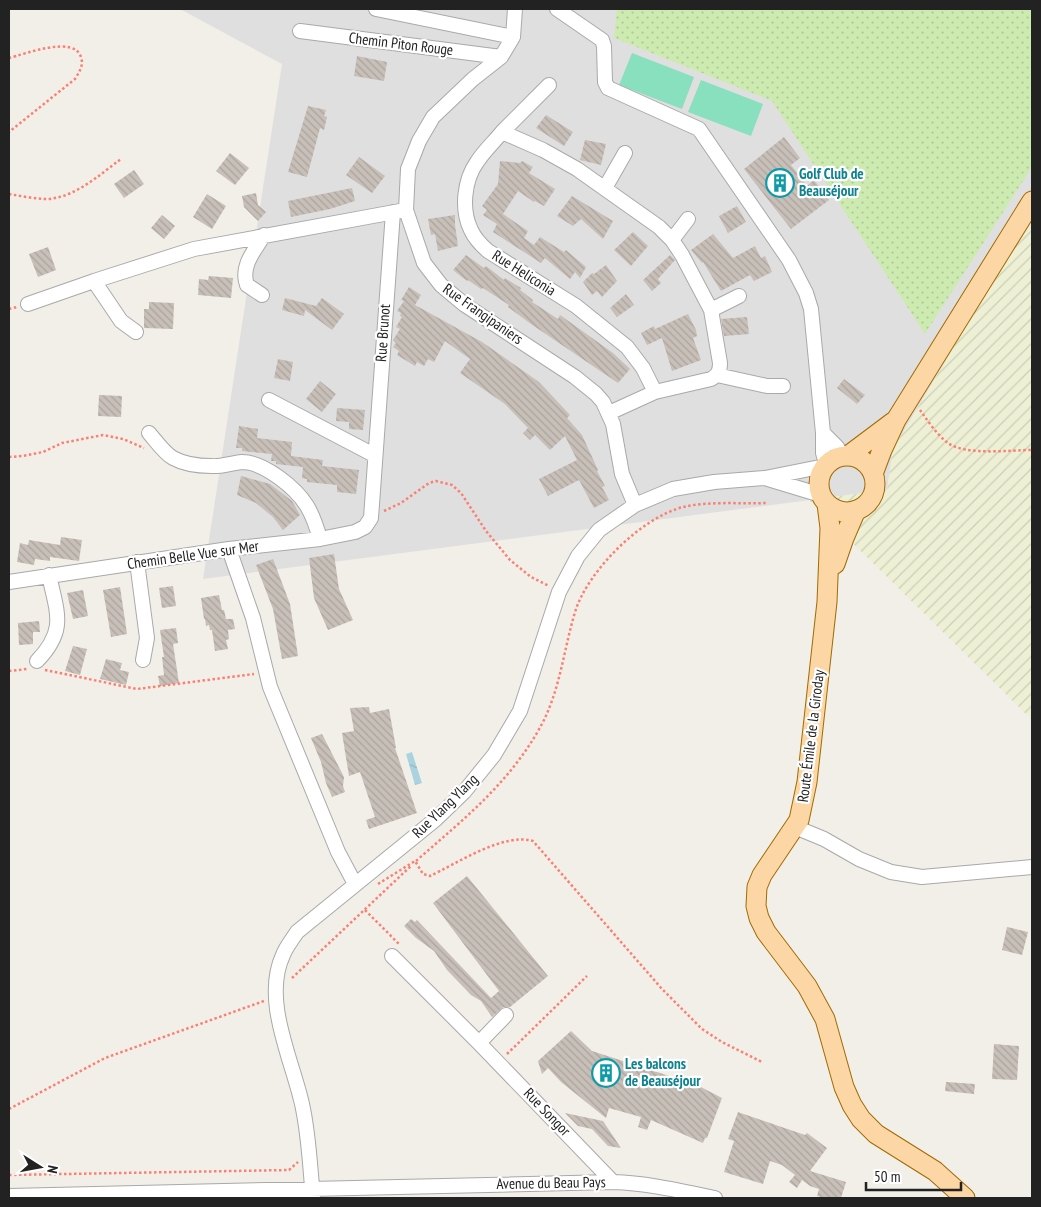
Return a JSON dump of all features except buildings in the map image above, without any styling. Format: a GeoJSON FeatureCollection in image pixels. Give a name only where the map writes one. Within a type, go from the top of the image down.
{"type":"FeatureCollection","features":[{"type":"Feature","properties":{"kind":"main road"},"geometry":{"type":"LineString","coordinates":[[873,474],[896,420],[1032,201]]}},
{"type":"Feature","properties":{"kind":"main road"},"geometry":{"type":"LineString","coordinates":[[827,602],[830,528],[819,480],[825,465],[831,460],[846,455],[896,420]]}},
{"type":"Feature","properties":{"kind":"main road"},"geometry":{"type":"LineString","coordinates":[[824,500],[841,512],[856,510],[870,500],[874,491],[875,482],[873,474],[864,461],[857,457],[846,455]]}},
{"type":"Feature","properties":{"kind":"main road"},"geometry":{"type":"LineString","coordinates":[[827,602],[836,559],[856,510]]}},
{"type":"Feature","properties":{"kind":"main road","name":"Route Émile de la Giroday"},"geometry":{"type":"LineString","coordinates":[[827,602],[808,782],[803,807],[796,827],[762,875],[757,888],[756,906],[758,918],[766,932],[807,986],[816,1002],[825,1020],[844,1088],[852,1105],[862,1119],[876,1134],[935,1171],[965,1198]]}},
{"type":"Feature","properties":{"kind":"street","name":"Chemin Piton Rouge"},"geometry":{"type":"LineString","coordinates":[[376,9],[513,36]]}},
{"type":"Feature","properties":{"kind":"street","name":"Rue Frangipaniers"},"geometry":{"type":"LineString","coordinates":[[515,9],[513,36],[501,57],[473,79],[433,118],[419,141],[408,169],[399,211],[424,263],[441,285],[465,305],[575,377],[596,394],[609,413],[613,424],[622,474],[635,505]]}},
{"type":"Feature","properties":{"kind":"street"},"geometry":{"type":"LineString","coordinates":[[556,9],[602,40],[604,46],[605,82],[608,88],[699,129],[789,260],[806,293],[811,309],[825,465],[765,478]]}},
{"type":"Feature","properties":{"kind":"street","name":"Chemin Piton Rouge"},"geometry":{"type":"LineString","coordinates":[[300,31],[501,57]]}},
{"type":"Feature","properties":{"kind":"street","name":"Rue Heliconia"},"geometry":{"type":"LineString","coordinates":[[549,85],[502,132],[476,163],[469,178],[465,195],[466,215],[470,230],[478,242],[488,251],[576,306],[627,347],[643,368],[656,392]]}},
{"type":"Feature","properties":{"kind":"street"},"geometry":{"type":"LineString","coordinates":[[502,132],[543,150],[577,168],[659,227],[672,240],[682,255],[711,310],[720,363],[717,375],[711,379],[656,392],[609,413]]}},
{"type":"Feature","properties":{"kind":"street"},"geometry":{"type":"LineString","coordinates":[[604,188],[625,153]]}},
{"type":"Feature","properties":{"kind":"street"},"geometry":{"type":"LineString","coordinates":[[28,304],[194,249],[399,211]]}},
{"type":"Feature","properties":{"kind":"street","name":"Rue Brunot"},"geometry":{"type":"LineString","coordinates":[[371,518],[374,455],[399,211]]}},
{"type":"Feature","properties":{"kind":"street"},"geometry":{"type":"LineString","coordinates":[[672,240],[688,219]]}},
{"type":"Feature","properties":{"kind":"street"},"geometry":{"type":"LineString","coordinates":[[262,295],[248,286],[245,273],[248,262],[264,235]]}},
{"type":"Feature","properties":{"kind":"street"},"geometry":{"type":"LineString","coordinates":[[94,281],[120,321],[136,332]]}},
{"type":"Feature","properties":{"kind":"street"},"geometry":{"type":"LineString","coordinates":[[711,310],[739,296]]}},
{"type":"Feature","properties":{"kind":"street"},"geometry":{"type":"LineString","coordinates":[[717,375],[768,386],[783,386]]}},
{"type":"Feature","properties":{"kind":"street"},"geometry":{"type":"LineString","coordinates":[[269,400],[374,455]]}},
{"type":"Feature","properties":{"kind":"street"},"geometry":{"type":"LineString","coordinates":[[149,433],[171,457],[182,462],[211,466],[243,462],[256,465],[269,472],[291,487],[308,506],[320,539]]}},
{"type":"Feature","properties":{"kind":"street"},"geometry":{"type":"LineString","coordinates":[[823,433],[846,455]]}},
{"type":"Feature","properties":{"kind":"street"},"geometry":{"type":"LineString","coordinates":[[765,478],[824,500]]}},
{"type":"Feature","properties":{"kind":"street","name":"Rue Ylang Ylang"},"geometry":{"type":"LineString","coordinates":[[313,1194],[302,1104],[281,1028],[276,1002],[276,980],[282,956],[297,932],[436,819],[464,792],[494,755],[520,711],[559,592],[578,556],[599,530],[635,505],[673,488],[714,482],[765,478]]}},
{"type":"Feature","properties":{"kind":"street","name":"Chemin Belle Vue sur Mer"},"geometry":{"type":"LineString","coordinates":[[9,582],[228,549],[320,539],[355,532],[365,527],[371,518]]}},
{"type":"Feature","properties":{"kind":"street"},"geometry":{"type":"LineString","coordinates":[[228,549],[253,618],[266,672],[281,717],[314,792],[325,823],[355,884]]}},
{"type":"Feature","properties":{"kind":"street"},"geometry":{"type":"LineString","coordinates":[[137,562],[147,638],[144,660]]}},
{"type":"Feature","properties":{"kind":"street"},"geometry":{"type":"LineString","coordinates":[[37,666],[57,631],[57,619],[49,575]]}},
{"type":"Feature","properties":{"kind":"street"},"geometry":{"type":"LineString","coordinates":[[796,827],[824,839],[859,859],[891,872],[922,877],[1032,868]]}},
{"type":"Feature","properties":{"kind":"street","name":"Rue Songor"},"geometry":{"type":"LineString","coordinates":[[392,956],[613,1182]]}},
{"type":"Feature","properties":{"kind":"street"},"geometry":{"type":"LineString","coordinates":[[479,1043],[506,1015]]}},
{"type":"Feature","properties":{"kind":"street","name":"Avenue du Beau Pays"},"geometry":{"type":"LineString","coordinates":[[9,1196],[313,1194],[613,1182],[651,1184],[715,1198]]}},
{"type":"Feature","properties":{"kind":"path"},"geometry":{"type":"LineString","coordinates":[[9,58],[61,46],[73,47],[80,53],[82,61],[81,69],[75,79],[9,132]]}},
{"type":"Feature","properties":{"kind":"path"},"geometry":{"type":"LineString","coordinates":[[9,194],[44,199],[64,196],[88,183],[121,159]]}},
{"type":"Feature","properties":{"kind":"path"},"geometry":{"type":"LineString","coordinates":[[910,397],[933,427],[949,443],[962,448],[982,450],[1032,450]]}},
{"type":"Feature","properties":{"kind":"path"},"geometry":{"type":"LineString","coordinates":[[9,457],[43,452],[62,443],[103,435],[123,439],[145,448]]}},
{"type":"Feature","properties":{"kind":"path"},"geometry":{"type":"LineString","coordinates":[[371,518],[401,503],[429,483],[436,481],[452,485],[461,493],[486,531],[510,560],[531,576],[559,592]]}},
{"type":"Feature","properties":{"kind":"path"},"geometry":{"type":"LineString","coordinates":[[9,671],[37,666],[137,689],[266,672]]}},
{"type":"Feature","properties":{"kind":"path"},"geometry":{"type":"LineString","coordinates":[[378,884],[415,861],[423,874],[430,876],[489,847],[524,838],[533,842],[662,989],[702,1029],[722,1042],[762,1062]]}},
{"type":"Feature","properties":{"kind":"path"},"geometry":{"type":"LineString","coordinates":[[498,1063],[587,976]]}},
{"type":"Feature","properties":{"kind":"path"},"geometry":{"type":"LineString","coordinates":[[9,1110],[105,1058],[264,1001]]}},
{"type":"Feature","properties":{"kind":"path"},"geometry":{"type":"LineString","coordinates":[[9,1175],[289,1170],[309,1152]]}},
{"type":"Feature","properties":{"kind":"shaded area"},"geometry":{"type":"Polygon","coordinates":[[[180,9],[1032,9],[1032,203],[947,359],[893,449],[887,490],[203,579],[282,64],[180,9]]]}},
{"type":"Feature","properties":{"kind":"green space"},"geometry":{"type":"Polygon","coordinates":[[[617,9],[1032,9],[1032,167],[925,334],[772,101],[614,38],[617,9]]]}},
{"type":"Feature","properties":{"kind":"green space"},"geometry":{"type":"Polygon","coordinates":[[[632,53],[694,77],[682,109],[619,85],[632,53]]]}},
{"type":"Feature","properties":{"kind":"green space"},"geometry":{"type":"Polygon","coordinates":[[[701,80],[763,104],[751,136],[688,112],[701,80]]]}},
{"type":"Feature","properties":{"kind":"green space"},"geometry":{"type":"Polygon","coordinates":[[[1032,203],[1032,720],[809,500],[887,490],[893,449],[947,359],[1032,203]]]}},
{"type":"Feature","properties":{"kind":"water"},"geometry":{"type":"Polygon","coordinates":[[[412,752],[422,783],[415,785],[406,754],[412,752]]]}},
{"type":"Feature","properties":{"kind":"place","name":"Golf Club de Beauséjour"},"geometry":{"type":"Point","coordinates":[780,183]}},
{"type":"Feature","properties":{"kind":"place","name":"Les balcons de Beauséjour"},"geometry":{"type":"Point","coordinates":[606,1073]}}]}
